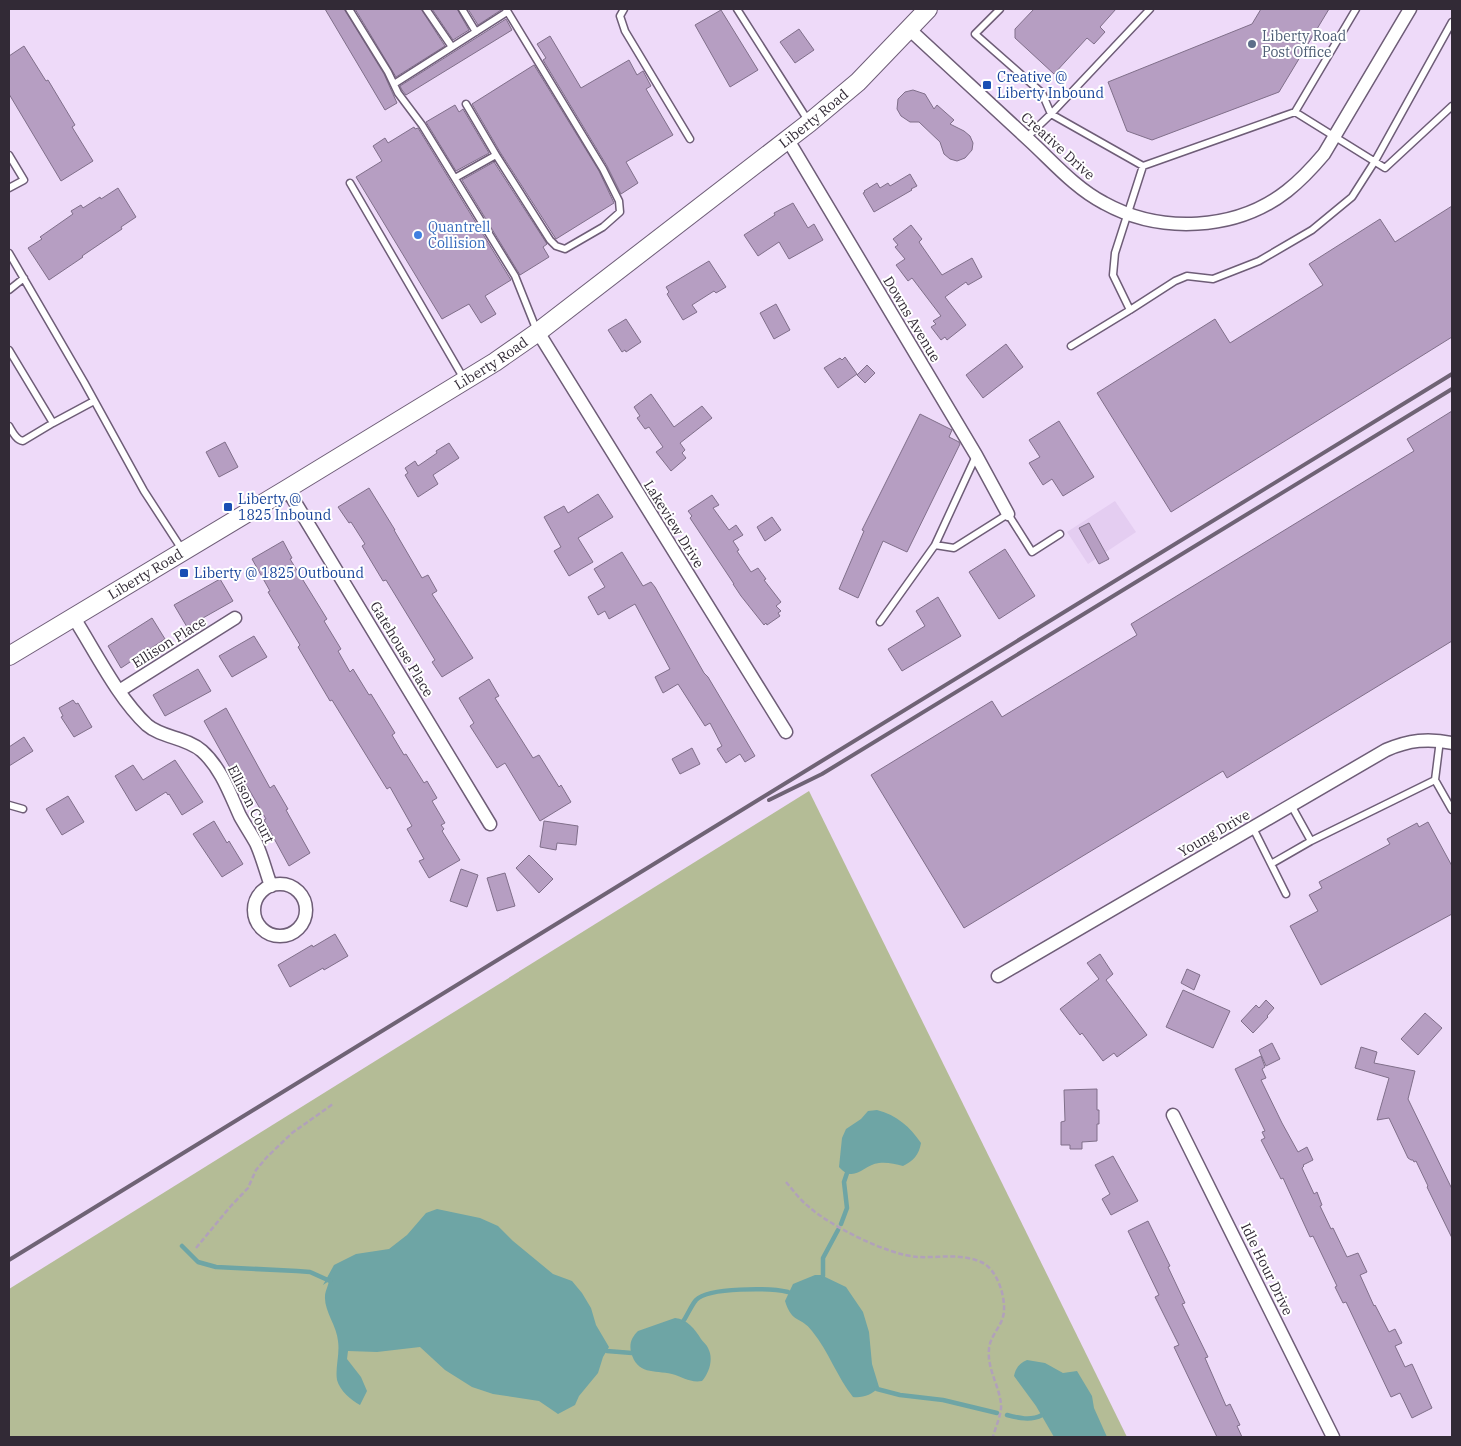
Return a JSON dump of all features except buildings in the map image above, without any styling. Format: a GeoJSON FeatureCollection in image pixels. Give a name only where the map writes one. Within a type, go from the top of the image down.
{"type":"FeatureCollection","features":[{"type":"Feature","properties":{"kind":"main road","name":"Liberty Road"},"geometry":{"type":"LineString","coordinates":[[9,656],[287,489],[538,332],[809,123],[858,82],[928,9]]}},
{"type":"Feature","properties":{"kind":"street","name":"Creative Drive"},"geometry":{"type":"LineString","coordinates":[[909,29],[1083,190],[1127,214],[1165,223],[1190,224],[1236,217],[1260,207],[1285,192],[1307,174],[1324,154],[1410,9]]}},
{"type":"Feature","properties":{"kind":"street","name":"Downs Avenue"},"geometry":{"type":"LineString","coordinates":[[788,140],[976,455],[1008,514]]}},
{"type":"Feature","properties":{"kind":"street","name":"Lakeview Drive"},"geometry":{"type":"LineString","coordinates":[[538,332],[786,732]]}},
{"type":"Feature","properties":{"kind":"street","name":"Gatehouse Place"},"geometry":{"type":"LineString","coordinates":[[287,489],[490,824]]}},
{"type":"Feature","properties":{"kind":"street","name":"Ellison Court"},"geometry":{"type":"LineString","coordinates":[[74,618],[119,691],[130,707],[148,726],[168,736],[187,742],[201,750],[212,763],[228,787],[241,818],[256,844],[270,886]]}},
{"type":"Feature","properties":{"kind":"street","name":"Ellison Place"},"geometry":{"type":"LineString","coordinates":[[119,691],[235,618]]}},
{"type":"Feature","properties":{"kind":"street","name":"Young Drive"},"geometry":{"type":"LineString","coordinates":[[998,976],[1386,750],[1399,744],[1416,740],[1446,741]]}},
{"type":"Feature","properties":{"kind":"street"},"geometry":{"type":"LineString","coordinates":[[286,885],[294,888],[304,901],[306,909],[302,924],[289,934],[272,935],[258,924],[255,906],[263,891],[270,886],[286,885]]}},
{"type":"Feature","properties":{"kind":"street","name":"Idle Hour Drive"},"geometry":{"type":"LineString","coordinates":[[1174,1115],[1333,1437]]}},
{"type":"Feature","properties":{"kind":"lane"},"geometry":{"type":"LineString","coordinates":[[350,9],[398,93],[422,125],[515,276],[538,332]]}},
{"type":"Feature","properties":{"kind":"lane"},"geometry":{"type":"LineString","coordinates":[[426,9],[452,47]]}},
{"type":"Feature","properties":{"kind":"lane"},"geometry":{"type":"LineString","coordinates":[[462,9],[476,32]]}},
{"type":"Feature","properties":{"kind":"lane"},"geometry":{"type":"LineString","coordinates":[[624,9],[620,16],[625,31],[690,139]]}},
{"type":"Feature","properties":{"kind":"lane"},"geometry":{"type":"LineString","coordinates":[[737,9],[809,123]]}},
{"type":"Feature","properties":{"kind":"lane"},"geometry":{"type":"LineString","coordinates":[[1000,9],[975,34],[1042,93],[1051,114],[1143,166],[1295,112],[1356,9]]}},
{"type":"Feature","properties":{"kind":"lane"},"geometry":{"type":"LineString","coordinates":[[1026,138],[1150,9]]}},
{"type":"Feature","properties":{"kind":"lane"},"geometry":{"type":"LineString","coordinates":[[394,84],[476,32],[506,10],[603,169],[620,201],[620,212],[604,227],[565,248],[556,246],[550,240],[496,155],[466,104]]}},
{"type":"Feature","properties":{"kind":"lane"},"geometry":{"type":"LineString","coordinates":[[1071,346],[1175,281],[1187,276],[1213,279],[1259,261],[1312,230],[1352,196],[1375,161],[1452,22]]}},
{"type":"Feature","properties":{"kind":"lane"},"geometry":{"type":"LineString","coordinates":[[1295,112],[1386,168],[1452,106]]}},
{"type":"Feature","properties":{"kind":"lane"},"geometry":{"type":"LineString","coordinates":[[9,155],[24,180],[9,188]]}},
{"type":"Feature","properties":{"kind":"lane"},"geometry":{"type":"LineString","coordinates":[[455,178],[496,155]]}},
{"type":"Feature","properties":{"kind":"lane"},"geometry":{"type":"LineString","coordinates":[[1130,310],[1113,275],[1115,253],[1143,166]]}},
{"type":"Feature","properties":{"kind":"lane"},"geometry":{"type":"LineString","coordinates":[[350,183],[464,380]]}},
{"type":"Feature","properties":{"kind":"lane"},"geometry":{"type":"LineString","coordinates":[[9,253],[144,491],[184,552]]}},
{"type":"Feature","properties":{"kind":"lane"},"geometry":{"type":"LineString","coordinates":[[9,290],[24,278]]}},
{"type":"Feature","properties":{"kind":"lane"},"geometry":{"type":"LineString","coordinates":[[9,350],[53,424]]}},
{"type":"Feature","properties":{"kind":"lane"},"geometry":{"type":"LineString","coordinates":[[9,426],[16,437],[23,441],[94,401]]}},
{"type":"Feature","properties":{"kind":"lane"},"geometry":{"type":"LineString","coordinates":[[880,622],[936,545],[976,455]]}},
{"type":"Feature","properties":{"kind":"lane"},"geometry":{"type":"LineString","coordinates":[[936,545],[954,548],[1008,514],[1032,552],[1060,534]]}},
{"type":"Feature","properties":{"kind":"lane"},"geometry":{"type":"LineString","coordinates":[[1446,741],[1435,780],[1452,810]]}},
{"type":"Feature","properties":{"kind":"lane"},"geometry":{"type":"LineString","coordinates":[[1271,864],[1311,841],[1435,780]]}},
{"type":"Feature","properties":{"kind":"lane"},"geometry":{"type":"LineString","coordinates":[[9,805],[23,808]]}},
{"type":"Feature","properties":{"kind":"lane"},"geometry":{"type":"LineString","coordinates":[[1292,805],[1311,841]]}},
{"type":"Feature","properties":{"kind":"lane"},"geometry":{"type":"LineString","coordinates":[[1253,828],[1286,894]]}},
{"type":"Feature","properties":{"kind":"path"},"geometry":{"type":"LineString","coordinates":[[196,1248],[248,1188],[256,1170],[267,1157],[292,1134],[333,1104]]}},
{"type":"Feature","properties":{"kind":"path"},"geometry":{"type":"LineString","coordinates":[[786,1182],[807,1206],[831,1224],[868,1241],[904,1256],[968,1257],[982,1262],[991,1269],[997,1279],[1004,1312],[1000,1324],[990,1340],[988,1352],[989,1365],[995,1379],[1001,1405],[993,1437]]}},
{"type":"Feature","properties":{"kind":"shaded area"},"geometry":{"type":"Polygon","coordinates":[[[1115,501],[1136,532],[1088,564],[1067,532],[1115,501]]]}},
{"type":"Feature","properties":{"kind":"shaded area"},"geometry":{"type":"Polygon","coordinates":[[[809,791],[1127,1437],[9,1437],[9,1289],[809,791]]]}},
{"type":"Feature","properties":{"kind":"shaded area"},"geometry":{"type":"Polygon","coordinates":[[[877,1110],[897,1118],[912,1132],[921,1143],[917,1154],[913,1160],[903,1166],[879,1163],[873,1164],[854,1174],[844,1172],[839,1167],[842,1138],[846,1129],[861,1119],[868,1111],[877,1110]]]}},
{"type":"Feature","properties":{"kind":"shaded area"},"geometry":{"type":"Polygon","coordinates":[[[437,1209],[480,1218],[498,1226],[553,1274],[572,1281],[582,1293],[591,1308],[596,1325],[609,1347],[603,1357],[598,1373],[579,1396],[575,1405],[558,1414],[539,1401],[493,1394],[472,1387],[445,1370],[420,1347],[377,1352],[348,1351],[347,1359],[361,1377],[367,1391],[360,1405],[343,1391],[337,1380],[337,1335],[325,1302],[329,1281],[323,1285],[334,1265],[356,1254],[389,1249],[407,1235],[426,1213],[437,1209]]]}},
{"type":"Feature","properties":{"kind":"shaded area"},"geometry":{"type":"Polygon","coordinates":[[[815,1275],[821,1275],[846,1287],[863,1312],[869,1332],[872,1364],[879,1387],[870,1394],[853,1397],[818,1339],[808,1326],[794,1317],[788,1308],[785,1301],[793,1284],[815,1275]]]}},
{"type":"Feature","properties":{"kind":"shaded area"},"geometry":{"type":"Polygon","coordinates":[[[675,1318],[683,1320],[690,1325],[710,1352],[710,1366],[702,1381],[690,1380],[642,1368],[637,1365],[631,1352],[631,1343],[638,1331],[675,1318]]]}},
{"type":"Feature","properties":{"kind":"shaded area"},"geometry":{"type":"Polygon","coordinates":[[[1027,1360],[1045,1363],[1063,1373],[1077,1371],[1092,1396],[1094,1408],[1107,1437],[1054,1437],[1036,1406],[1014,1376],[1022,1362],[1027,1360]]]}},
{"type":"Feature","properties":{"kind":"waterway"},"geometry":{"type":"LineString","coordinates":[[841,1224],[847,1208],[844,1182],[847,1173]]}},
{"type":"Feature","properties":{"kind":"waterway"},"geometry":{"type":"LineString","coordinates":[[823,1276],[823,1258],[838,1230]]}},
{"type":"Feature","properties":{"kind":"waterway"},"geometry":{"type":"LineString","coordinates":[[182,1246],[198,1262],[216,1267],[310,1272],[330,1281]]}},
{"type":"Feature","properties":{"kind":"waterway"},"geometry":{"type":"LineString","coordinates":[[684,1320],[696,1300],[713,1293],[754,1289],[788,1292]]}},
{"type":"Feature","properties":{"kind":"waterway"},"geometry":{"type":"LineString","coordinates":[[607,1351],[632,1353]]}},
{"type":"Feature","properties":{"kind":"waterway"},"geometry":{"type":"LineString","coordinates":[[877,1389],[900,1395],[943,1400],[997,1413]]}},
{"type":"Feature","properties":{"kind":"waterway"},"geometry":{"type":"LineString","coordinates":[[1007,1415],[1020,1418],[1042,1415]]}},
{"type":"Feature","properties":{"kind":"railway"},"geometry":{"type":"LineString","coordinates":[[9,1260],[1452,374]]}},
{"type":"Feature","properties":{"kind":"railway"},"geometry":{"type":"LineString","coordinates":[[769,800],[822,774],[1452,389]]}},
{"type":"Feature","properties":{"kind":"place","name":"Liberty Road Post Office"},"geometry":{"type":"Point","coordinates":[1252,44]}},
{"type":"Feature","properties":{"kind":"place","name":"Creative @ Liberty Inbound"},"geometry":{"type":"Point","coordinates":[987,85]}},
{"type":"Feature","properties":{"kind":"place","name":"Quantrell Collision"},"geometry":{"type":"Point","coordinates":[418,235]}},
{"type":"Feature","properties":{"kind":"place","name":"Liberty @ 1825 Inbound"},"geometry":{"type":"Point","coordinates":[228,507]}},
{"type":"Feature","properties":{"kind":"place","name":"Liberty @ 1825 Outbound"},"geometry":{"type":"Point","coordinates":[184,573]}}]}
